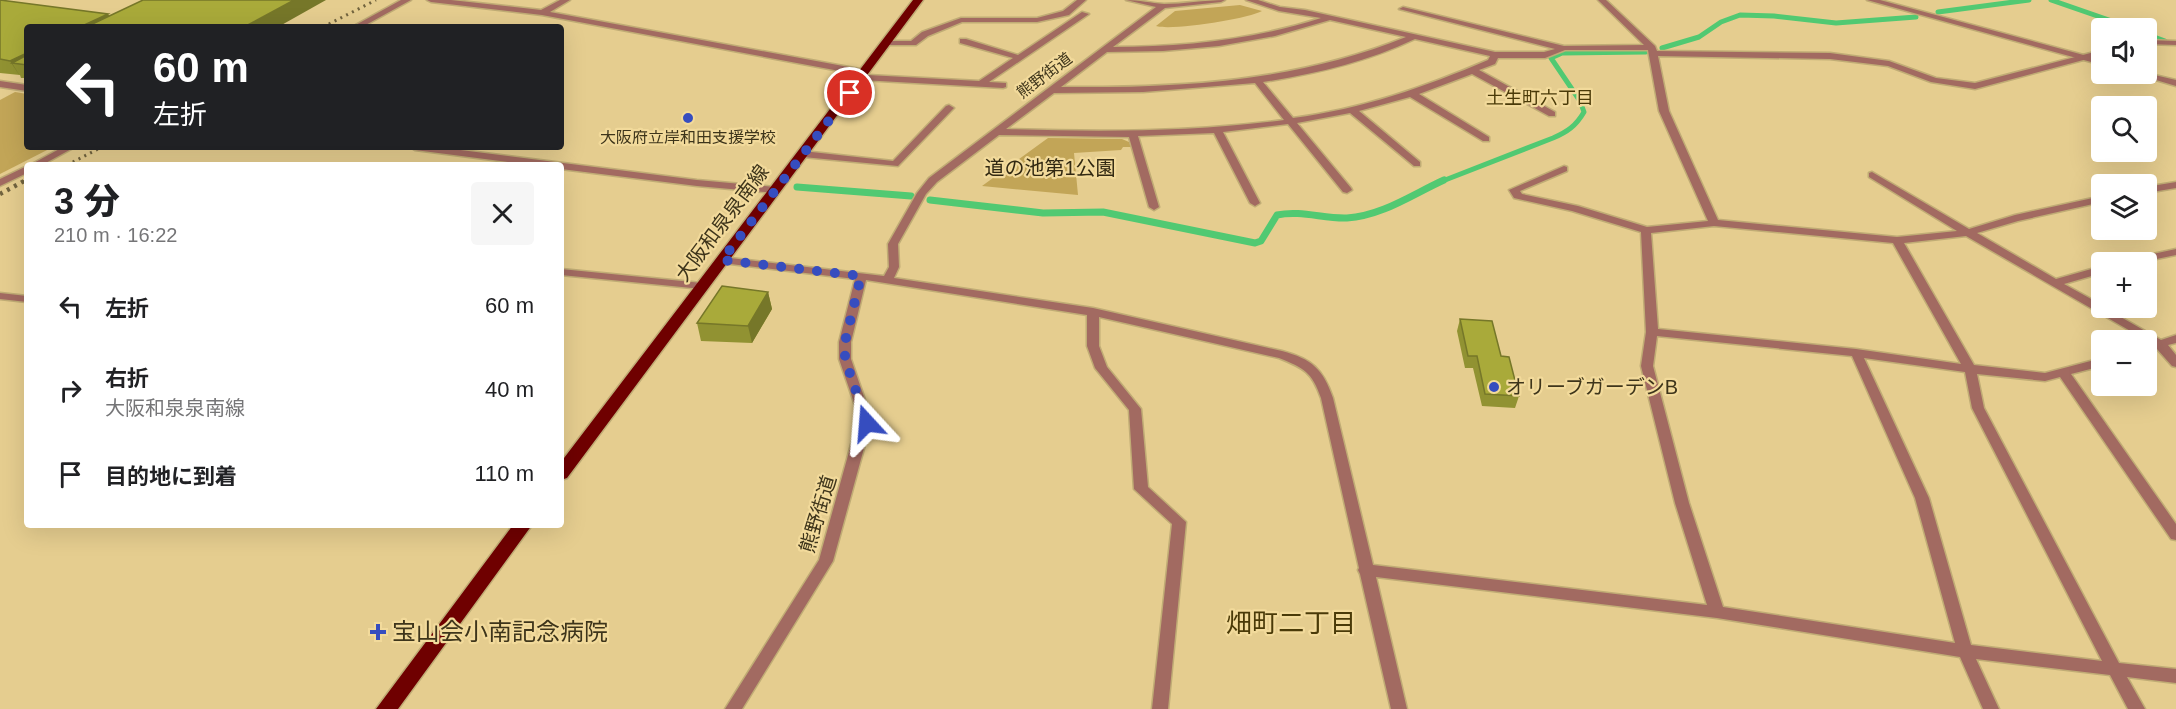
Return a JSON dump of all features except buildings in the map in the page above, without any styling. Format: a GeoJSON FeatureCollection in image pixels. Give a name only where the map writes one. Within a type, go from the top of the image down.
{"type":"FeatureCollection","features":[{"type":"Feature","properties":{"kind":"main road","name":"大阪和泉泉南線"},"geometry":{"type":"LineString","coordinates":[[564,470],[864,75],[918,0]]}},
{"type":"Feature","properties":{"kind":"main road"},"geometry":{"type":"LineString","coordinates":[[386,709],[521,528]]}},
{"type":"Feature","properties":{"kind":"street"},"geometry":{"type":"LineString","coordinates":[[362,24],[407,0]]}},
{"type":"Feature","properties":{"kind":"street"},"geometry":{"type":"LineString","coordinates":[[431,0],[542,13],[864,75],[1003,85]]}},
{"type":"Feature","properties":{"kind":"street"},"geometry":{"type":"LineString","coordinates":[[542,13],[567,0]]}},
{"type":"Feature","properties":{"kind":"street"},"geometry":{"type":"LineString","coordinates":[[887,43],[913,43],[925,34],[961,20],[1037,20],[1066,13],[1082,0]]}},
{"type":"Feature","properties":{"kind":"street"},"geometry":{"type":"LineString","coordinates":[[1134,0],[1163,6],[1221,0]]}},
{"type":"Feature","properties":{"kind":"street"},"geometry":{"type":"LineString","coordinates":[[1250,0],[1270,7],[1495,55],[1545,55],[1564,48]]}},
{"type":"Feature","properties":{"kind":"street"},"geometry":{"type":"LineString","coordinates":[[1602,0],[1653,50],[1664,111],[1714,223]]}},
{"type":"Feature","properties":{"kind":"street"},"geometry":{"type":"LineString","coordinates":[[1871,0],[2091,60]]}},
{"type":"Feature","properties":{"kind":"street","name":"熊野街道"},"geometry":{"type":"LineString","coordinates":[[887,280],[894,267],[893,244],[922,193],[933,180],[1163,6]]}},
{"type":"Feature","properties":{"kind":"street"},"geometry":{"type":"LineString","coordinates":[[1403,9],[1564,48],[1830,56],[1888,64],[1934,80],[1964,86],[1975,86],[2091,54]]}},
{"type":"Feature","properties":{"kind":"street"},"geometry":{"type":"LineString","coordinates":[[980,84],[1085,14]]}},
{"type":"Feature","properties":{"kind":"street"},"geometry":{"type":"LineString","coordinates":[[1107,50],[1171,48],[1235,41],[1330,18]]}},
{"type":"Feature","properties":{"kind":"street"},"geometry":{"type":"LineString","coordinates":[[1054,90],[1156,90],[1256,80],[1354,59],[1412,38]]}},
{"type":"Feature","properties":{"kind":"street"},"geometry":{"type":"LineString","coordinates":[[963,41],[1020,57]]}},
{"type":"Feature","properties":{"kind":"street"},"geometry":{"type":"LineString","coordinates":[[2157,42],[2176,43]]}},
{"type":"Feature","properties":{"kind":"street"},"geometry":{"type":"LineString","coordinates":[[999,132],[1132,135],[1217,130],[1291,121],[1352,110],[1412,94],[1492,62],[1495,55]]}},
{"type":"Feature","properties":{"kind":"street"},"geometry":{"type":"LineString","coordinates":[[1474,70],[1552,114]]}},
{"type":"Feature","properties":{"kind":"street"},"geometry":{"type":"LineString","coordinates":[[2157,78],[2176,83]]}},
{"type":"Feature","properties":{"kind":"street"},"geometry":{"type":"LineString","coordinates":[[1256,80],[1347,190]]}},
{"type":"Feature","properties":{"kind":"street"},"geometry":{"type":"LineString","coordinates":[[0,84],[24,88]]}},
{"type":"Feature","properties":{"kind":"street"},"geometry":{"type":"LineString","coordinates":[[1412,94],[1486,139]]}},
{"type":"Feature","properties":{"kind":"street"},"geometry":{"type":"LineString","coordinates":[[803,154],[895,164],[949,108]]}},
{"type":"Feature","properties":{"kind":"street"},"geometry":{"type":"LineString","coordinates":[[1352,110],[1417,164]]}},
{"type":"Feature","properties":{"kind":"street"},"geometry":{"type":"LineString","coordinates":[[1217,130],[1255,203]]}},
{"type":"Feature","properties":{"kind":"street"},"geometry":{"type":"LineString","coordinates":[[1132,135],[1154,207]]}},
{"type":"Feature","properties":{"kind":"street"},"geometry":{"type":"LineString","coordinates":[[41,162],[64,150]]}},
{"type":"Feature","properties":{"kind":"street"},"geometry":{"type":"LineString","coordinates":[[438,150],[532,162]]}},
{"type":"Feature","properties":{"kind":"street"},"geometry":{"type":"LineString","coordinates":[[564,166],[775,190]]}},
{"type":"Feature","properties":{"kind":"street"},"geometry":{"type":"LineString","coordinates":[[1564,169],[1514,190],[1518,196],[1574,208],[1646,230],[1714,223],[1897,240],[1967,232],[2091,201]]}},
{"type":"Feature","properties":{"kind":"street"},"geometry":{"type":"LineString","coordinates":[[0,183],[24,171]]}},
{"type":"Feature","properties":{"kind":"street"},"geometry":{"type":"LineString","coordinates":[[1872,175],[2160,344],[2176,363]]}},
{"type":"Feature","properties":{"kind":"street"},"geometry":{"type":"LineString","coordinates":[[2157,188],[2176,185]]}},
{"type":"Feature","properties":{"kind":"street"},"geometry":{"type":"LineString","coordinates":[[1646,230],[1652,332],[1647,366],[1682,503],[1718,612]]}},
{"type":"Feature","properties":{"kind":"street"},"geometry":{"type":"LineString","coordinates":[[1897,240],[1970,369],[1978,408],[2137,709]]}},
{"type":"Feature","properties":{"kind":"street"},"geometry":{"type":"LineString","coordinates":[[2157,256],[2176,252]]}},
{"type":"Feature","properties":{"kind":"street"},"geometry":{"type":"LineString","coordinates":[[722,260],[861,276],[1093,312],[1282,356],[1310,365],[1320,375],[1327,398],[1399,709]]}},
{"type":"Feature","properties":{"kind":"street"},"geometry":{"type":"LineString","coordinates":[[564,272],[702,286]]}},
{"type":"Feature","properties":{"kind":"street"},"geometry":{"type":"LineString","coordinates":[[2054,283],[2091,272]]}},
{"type":"Feature","properties":{"kind":"street","name":"熊野街道"},"geometry":{"type":"LineString","coordinates":[[733,709],[826,561],[859,441],[867,423],[845,359],[845,342],[861,276]]}},
{"type":"Feature","properties":{"kind":"street"},"geometry":{"type":"LineString","coordinates":[[0,296],[24,299]]}},
{"type":"Feature","properties":{"kind":"street"},"geometry":{"type":"LineString","coordinates":[[1093,312],[1093,346],[1101,368],[1135,409],[1142,489],[1179,522],[1160,709]]}},
{"type":"Feature","properties":{"kind":"street"},"geometry":{"type":"LineString","coordinates":[[1652,332],[1856,353],[2045,377],[2091,365]]}},
{"type":"Feature","properties":{"kind":"street"},"geometry":{"type":"LineString","coordinates":[[2157,345],[2176,339]]}},
{"type":"Feature","properties":{"kind":"street"},"geometry":{"type":"LineString","coordinates":[[1856,353],[1922,498],[1965,651],[1991,709]]}},
{"type":"Feature","properties":{"kind":"street"},"geometry":{"type":"LineString","coordinates":[[2064,373],[2176,535]]}},
{"type":"Feature","properties":{"kind":"street"},"geometry":{"type":"LineString","coordinates":[[1365,570],[1718,612],[1965,651],[2176,676]]}},
{"type":"Feature","properties":{"kind":"green space"},"geometry":{"type":"Polygon","coordinates":[[[1240,5],[1262,11],[1209,23],[1177,27],[1156,26],[1175,11],[1240,5]]]}},
{"type":"Feature","properties":{"kind":"green space"},"geometry":{"type":"Polygon","coordinates":[[[15,92],[24,94],[24,150],[47,150],[0,174],[0,100],[15,92]]]}},
{"type":"Feature","properties":{"kind":"green space","name":"道の池第1公園"},"geometry":{"type":"Polygon","coordinates":[[[1048,138],[1122,139],[1129,142],[1131,147],[1123,147],[1121,150],[1074,153],[1078,195],[982,186],[1048,138]]]}},
{"type":"Feature","properties":{"kind":"waterway"},"geometry":{"type":"LineString","coordinates":[[1938,12],[2029,0]]}},
{"type":"Feature","properties":{"kind":"waterway"},"geometry":{"type":"LineString","coordinates":[[2051,0],[2103,18]]}},
{"type":"Feature","properties":{"kind":"waterway"},"geometry":{"type":"LineString","coordinates":[[1662,48],[1699,37],[1721,22],[1740,15],[1774,16],[1836,23],[1916,17]]}},
{"type":"Feature","properties":{"kind":"waterway"},"geometry":{"type":"LineString","coordinates":[[2157,38],[2165,41]]}},
{"type":"Feature","properties":{"kind":"waterway"},"geometry":{"type":"LineString","coordinates":[[1440,182],[1553,138],[1567,131],[1578,121],[1584,112],[1580,101],[1551,58],[1562,53],[1646,52]]}},
{"type":"Feature","properties":{"kind":"waterway"},"geometry":{"type":"LineString","coordinates":[[1440,182],[1444,180]]}},
{"type":"Feature","properties":{"kind":"waterway"},"geometry":{"type":"LineString","coordinates":[[930,200],[1043,213],[1103,212],[1255,243],[1261,241],[1277,215],[1295,214],[1338,218],[1360,216],[1397,204],[1440,182]]}},
{"type":"Feature","properties":{"kind":"waterway"},"geometry":{"type":"LineString","coordinates":[[797,187],[911,196]]}},
{"type":"Feature","properties":{"kind":"railway"},"geometry":{"type":"LineString","coordinates":[[329,24],[376,0]]}},
{"type":"Feature","properties":{"kind":"railway"},"geometry":{"type":"LineString","coordinates":[[73,162],[96,150]]}},
{"type":"Feature","properties":{"kind":"railway"},"geometry":{"type":"LineString","coordinates":[[0,194],[24,181]]}},
{"type":"Feature","properties":{"kind":"place","name":"大阪府立岸和田支援学校"},"geometry":{"type":"Point","coordinates":[688,118]}},
{"type":"Feature","properties":{"kind":"place","name":"オリーブガーデンB"},"geometry":{"type":"Point","coordinates":[1494,387]}},
{"type":"Feature","properties":{"kind":"place","name":"宝山会小南記念病院"},"geometry":{"type":"Point","coordinates":[378,632]}},
{"type":"Feature","properties":{"kind":"district","name":"土生町六丁目"},"geometry":{"type":"Point","coordinates":[1540,98]}},
{"type":"Feature","properties":{"kind":"district","name":"畑町二丁目"},"geometry":{"type":"Point","coordinates":[1291,623]}},
{"type":"Feature","properties":{"kind":"route"},"geometry":{"type":"LineString","coordinates":[[850,93],[722,260],[861,276],[845,342],[845,359],[867,423]]}}]}
